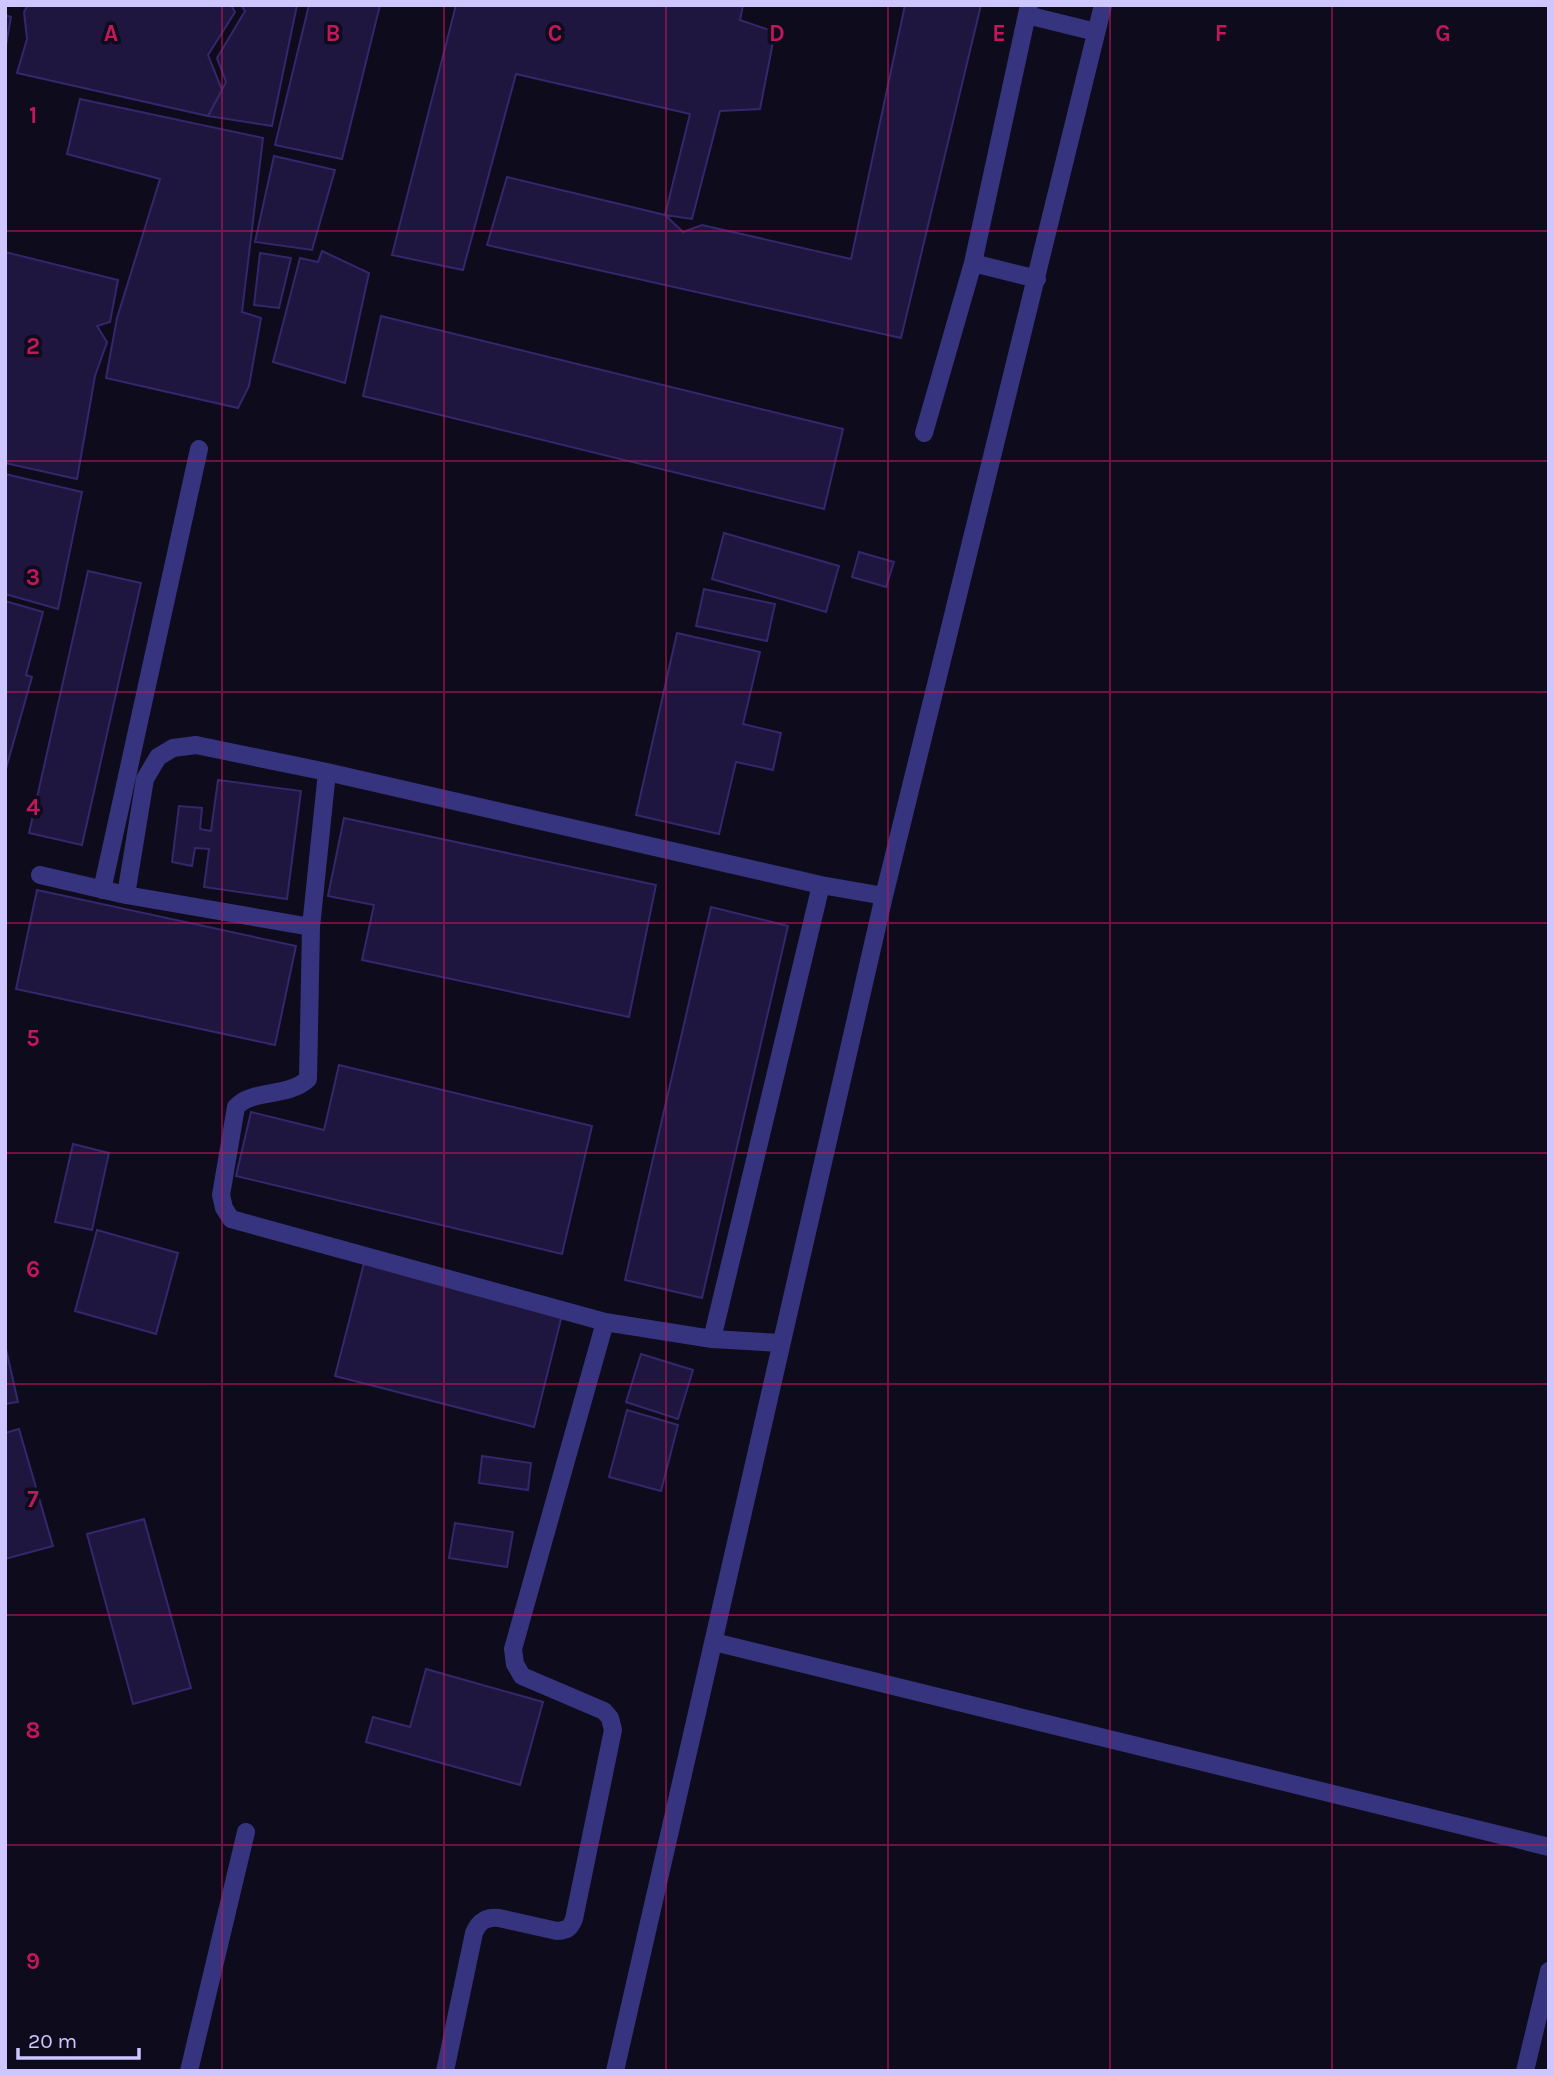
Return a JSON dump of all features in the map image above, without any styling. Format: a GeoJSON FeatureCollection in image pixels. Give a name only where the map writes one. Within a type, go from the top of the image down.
{"type":"FeatureCollection","features":[{"type":"Feature","properties":{"kind":"lane"},"geometry":{"type":"LineString","coordinates":[[615,2071],[884,896],[1103,5]]}},
{"type":"Feature","properties":{"kind":"lane"},"geometry":{"type":"LineString","coordinates":[[924,433],[973,263],[1028,10],[1096,32]]}},
{"type":"Feature","properties":{"kind":"lane"},"geometry":{"type":"LineString","coordinates":[[973,263],[1037,279]]}},
{"type":"Feature","properties":{"kind":"lane"},"geometry":{"type":"LineString","coordinates":[[102,890],[199,449]]}},
{"type":"Feature","properties":{"kind":"lane"},"geometry":{"type":"LineString","coordinates":[[126,895],[145,779],[158,757],[173,748],[196,745],[327,772],[821,885],[884,896]]}},
{"type":"Feature","properties":{"kind":"lane"},"geometry":{"type":"LineString","coordinates":[[327,772],[312,927],[308,1079],[291,1090],[246,1099],[236,1107],[221,1195],[224,1208],[231,1219],[605,1322],[712,1339],[781,1343]]}},
{"type":"Feature","properties":{"kind":"lane"},"geometry":{"type":"LineString","coordinates":[[40,875],[126,895],[312,927]]}},
{"type":"Feature","properties":{"kind":"lane"},"geometry":{"type":"LineString","coordinates":[[712,1339],[821,885]]}},
{"type":"Feature","properties":{"kind":"lane"},"geometry":{"type":"LineString","coordinates":[[445,2071],[474,1933],[478,1925],[491,1917],[499,1917],[564,1931],[570,1928],[575,1919],[613,1730],[610,1718],[604,1711],[522,1676],[515,1664],[513,1649],[605,1322]]}},
{"type":"Feature","properties":{"kind":"lane"},"geometry":{"type":"LineString","coordinates":[[714,1642],[1549,1847]]}},
{"type":"Feature","properties":{"kind":"lane"},"geometry":{"type":"LineString","coordinates":[[189,2071],[246,1832]]}},
{"type":"Feature","properties":{"kind":"lane"},"geometry":{"type":"LineString","coordinates":[[1525,2071],[1549,1971]]}},
{"type":"Feature","properties":{"kind":"building"},"geometry":{"type":"Polygon","coordinates":[[[28,5],[231,5],[235,12],[208,55],[222,90],[208,116],[17,73],[27,39],[24,12],[28,5]]]}},
{"type":"Feature","properties":{"kind":"building"},"geometry":{"type":"Polygon","coordinates":[[[241,5],[297,5],[272,126],[208,116],[226,82],[217,58],[245,11],[241,5]]]}},
{"type":"Feature","properties":{"kind":"building"},"geometry":{"type":"Polygon","coordinates":[[[309,5],[380,5],[342,159],[275,145],[309,5]]]}},
{"type":"Feature","properties":{"kind":"building"},"geometry":{"type":"Polygon","coordinates":[[[456,5],[743,5],[740,20],[775,32],[760,109],[720,111],[692,219],[665,215],[690,114],[516,74],[463,270],[392,255],[456,5]]]}},
{"type":"Feature","properties":{"kind":"building"},"geometry":{"type":"Polygon","coordinates":[[[905,5],[981,5],[901,338],[487,245],[507,177],[665,215],[683,232],[702,225],[851,259],[905,5]]]}},
{"type":"Feature","properties":{"kind":"building"},"geometry":{"type":"Polygon","coordinates":[[[5,15],[11,17],[5,51],[5,15]]]}},
{"type":"Feature","properties":{"kind":"building"},"geometry":{"type":"Polygon","coordinates":[[[80,99],[263,138],[242,312],[261,318],[249,386],[238,408],[106,378],[117,318],[160,179],[67,154],[80,99]]]}},
{"type":"Feature","properties":{"kind":"building"},"geometry":{"type":"Polygon","coordinates":[[[274,156],[335,170],[312,250],[255,242],[274,156]]]}},
{"type":"Feature","properties":{"kind":"building"},"geometry":{"type":"Polygon","coordinates":[[[322,251],[369,273],[345,383],[273,362],[300,258],[318,262],[322,251]]]}},
{"type":"Feature","properties":{"kind":"building"},"geometry":{"type":"Polygon","coordinates":[[[5,252],[118,280],[110,322],[97,326],[107,342],[95,376],[77,479],[5,463],[5,252]]]}},
{"type":"Feature","properties":{"kind":"building"},"geometry":{"type":"Polygon","coordinates":[[[260,253],[291,258],[279,308],[254,305],[260,253]]]}},
{"type":"Feature","properties":{"kind":"building"},"geometry":{"type":"Polygon","coordinates":[[[381,316],[843,429],[824,509],[363,396],[381,316]]]}},
{"type":"Feature","properties":{"kind":"building"},"geometry":{"type":"Polygon","coordinates":[[[5,474],[82,492],[58,609],[5,594],[5,474]]]}},
{"type":"Feature","properties":{"kind":"building"},"geometry":{"type":"Polygon","coordinates":[[[724,533],[839,566],[826,612],[712,579],[724,533]]]}},
{"type":"Feature","properties":{"kind":"building"},"geometry":{"type":"Polygon","coordinates":[[[859,552],[894,562],[886,587],[852,577],[859,552]]]}},
{"type":"Feature","properties":{"kind":"building"},"geometry":{"type":"Polygon","coordinates":[[[88,571],[141,583],[82,845],[29,833],[88,571]]]}},
{"type":"Feature","properties":{"kind":"building"},"geometry":{"type":"Polygon","coordinates":[[[704,589],[775,604],[767,641],[696,626],[704,589]]]}},
{"type":"Feature","properties":{"kind":"building"},"geometry":{"type":"Polygon","coordinates":[[[5,601],[43,612],[26,675],[32,677],[5,772],[5,601]]]}},
{"type":"Feature","properties":{"kind":"building"},"geometry":{"type":"Polygon","coordinates":[[[677,633],[760,652],[743,724],[781,733],[773,770],[736,762],[719,834],[636,815],[677,633]]]}},
{"type":"Feature","properties":{"kind":"building"},"geometry":{"type":"Polygon","coordinates":[[[218,780],[301,791],[287,899],[204,887],[209,849],[195,848],[192,866],[172,862],[179,806],[202,808],[200,829],[211,831],[218,780]]]}},
{"type":"Feature","properties":{"kind":"building"},"geometry":{"type":"Polygon","coordinates":[[[344,818],[656,885],[629,1017],[362,960],[374,905],[328,896],[344,818]]]}},
{"type":"Feature","properties":{"kind":"building"},"geometry":{"type":"Polygon","coordinates":[[[37,890],[296,946],[275,1045],[16,989],[37,890]]]}},
{"type":"Feature","properties":{"kind":"building"},"geometry":{"type":"Polygon","coordinates":[[[711,907],[788,926],[702,1298],[625,1280],[711,907]]]}},
{"type":"Feature","properties":{"kind":"building"},"geometry":{"type":"Polygon","coordinates":[[[339,1065],[592,1126],[562,1254],[236,1176],[251,1112],[324,1130],[339,1065]]]}},
{"type":"Feature","properties":{"kind":"building"},"geometry":{"type":"Polygon","coordinates":[[[73,1144],[109,1153],[92,1230],[55,1222],[73,1144]]]}},
{"type":"Feature","properties":{"kind":"building"},"geometry":{"type":"Polygon","coordinates":[[[97,1230],[178,1253],[156,1334],[75,1311],[97,1230]]]}},
{"type":"Feature","properties":{"kind":"building"},"geometry":{"type":"Polygon","coordinates":[[[364,1263],[562,1315],[534,1427],[335,1376],[364,1263]]]}},
{"type":"Feature","properties":{"kind":"building"},"geometry":{"type":"Polygon","coordinates":[[[5,1345],[18,1402],[5,1404],[5,1345]]]}},
{"type":"Feature","properties":{"kind":"building"},"geometry":{"type":"Polygon","coordinates":[[[641,1354],[693,1370],[678,1419],[626,1402],[641,1354]]]}},
{"type":"Feature","properties":{"kind":"building"},"geometry":{"type":"Polygon","coordinates":[[[627,1410],[678,1425],[661,1491],[609,1477],[627,1410]]]}},
{"type":"Feature","properties":{"kind":"building"},"geometry":{"type":"Polygon","coordinates":[[[19,1429],[53,1546],[5,1559],[5,1433],[19,1429]]]}},
{"type":"Feature","properties":{"kind":"building"},"geometry":{"type":"Polygon","coordinates":[[[482,1456],[531,1463],[528,1490],[479,1483],[482,1456]]]}},
{"type":"Feature","properties":{"kind":"building"},"geometry":{"type":"Polygon","coordinates":[[[144,1519],[191,1688],[133,1704],[87,1534],[144,1519]]]}},
{"type":"Feature","properties":{"kind":"building"},"geometry":{"type":"Polygon","coordinates":[[[455,1523],[513,1532],[507,1567],[449,1558],[455,1523]]]}},
{"type":"Feature","properties":{"kind":"building"},"geometry":{"type":"Polygon","coordinates":[[[426,1669],[543,1702],[520,1785],[366,1742],[373,1717],[410,1727],[426,1669]]]}}]}
